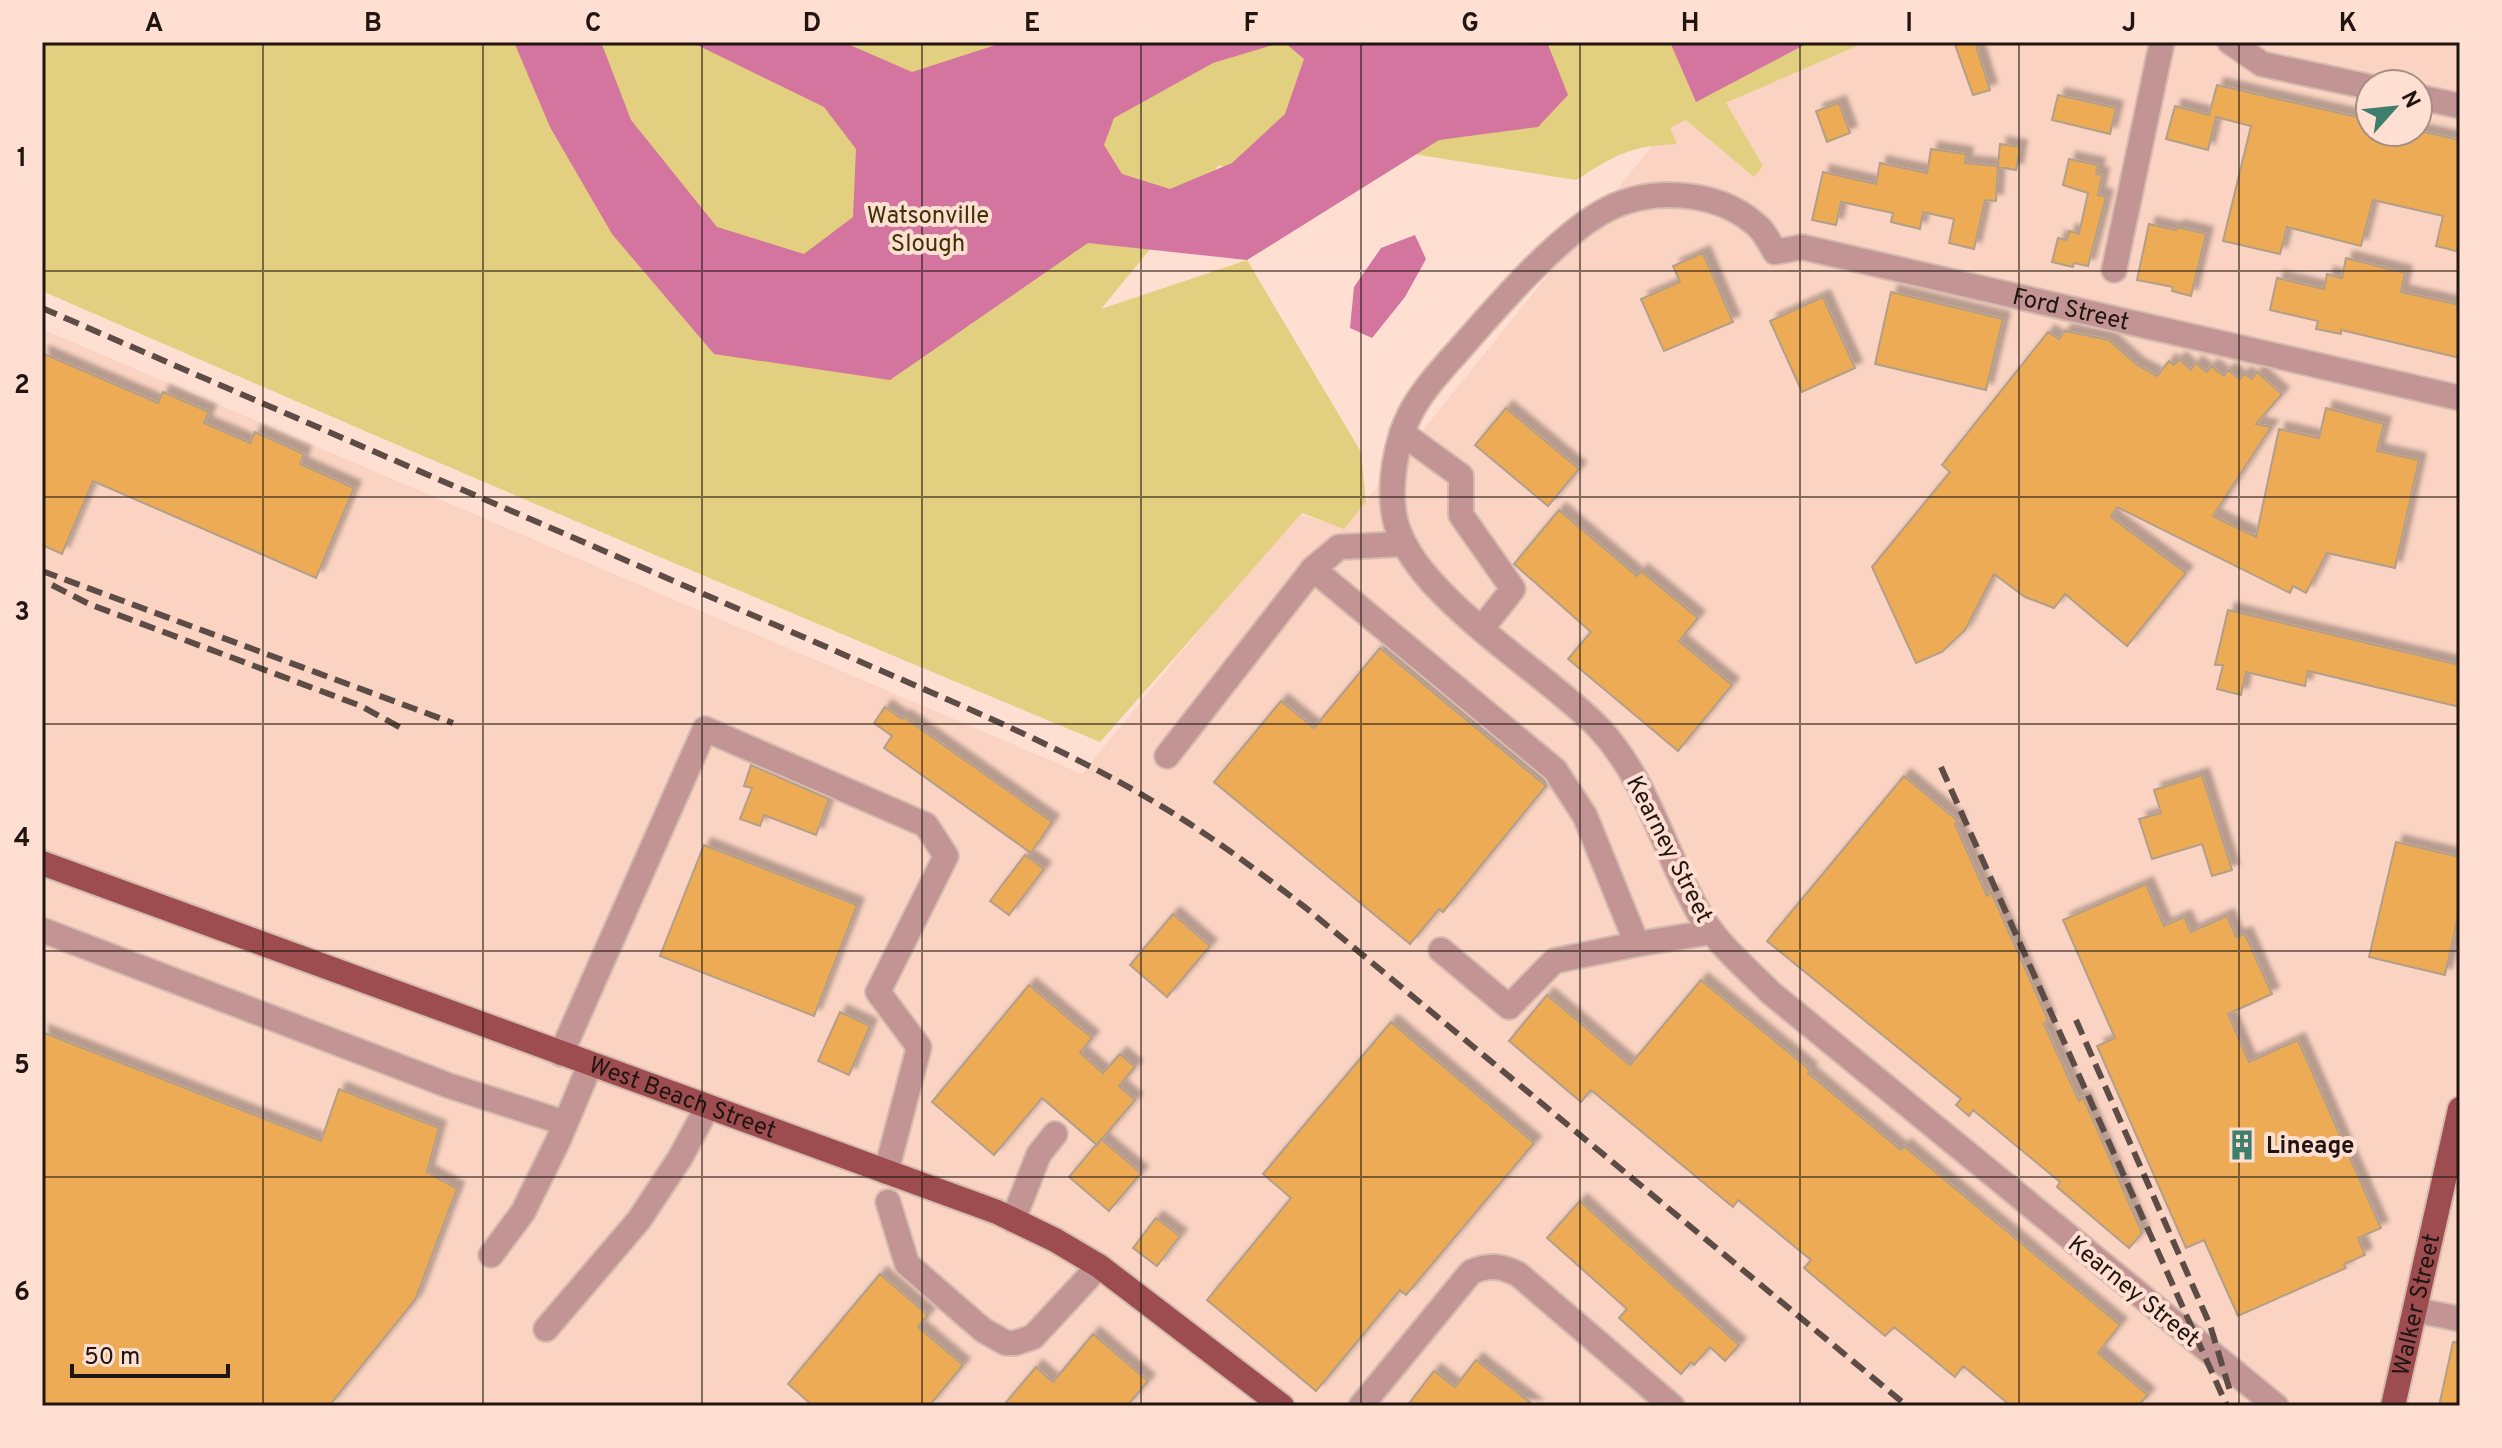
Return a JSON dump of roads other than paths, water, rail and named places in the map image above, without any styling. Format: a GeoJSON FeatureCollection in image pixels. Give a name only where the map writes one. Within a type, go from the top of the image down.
{"type":"FeatureCollection","features":[{"type":"Feature","properties":{"kind":"main road","name":"West Beach Street"},"geometry":{"type":"LineString","coordinates":[[42,863],[1013,1220],[1099,1266],[1282,1406]]}},
{"type":"Feature","properties":{"kind":"main road","name":"Walker Street"},"geometry":{"type":"LineString","coordinates":[[2393,1406],[2460,1109]]}},
{"type":"Feature","properties":{"kind":"street"},"geometry":{"type":"LineString","coordinates":[[2114,270],[2162,42]]}},
{"type":"Feature","properties":{"kind":"street"},"geometry":{"type":"LineString","coordinates":[[2230,42],[2262,64],[2354,84]]}},
{"type":"Feature","properties":{"kind":"street"},"geometry":{"type":"LineString","coordinates":[[2434,100],[2460,106]]}},
{"type":"Feature","properties":{"kind":"street","name":"Kearney Street"},"geometry":{"type":"LineString","coordinates":[[1700,199],[1679,196],[1638,198],[1603,212],[1584,225],[1498,306],[1438,374],[1410,415],[1402,433],[1393,495],[1394,514],[1403,544],[1424,576],[1576,706],[1618,751],[1649,801],[1691,896],[1712,932],[1771,993],[2276,1406]]}},
{"type":"Feature","properties":{"kind":"street","name":"Ford Street"},"geometry":{"type":"LineString","coordinates":[[1700,199],[1737,211],[1756,224],[1775,252],[1802,247],[2460,398]]}},
{"type":"Feature","properties":{"kind":"street"},"geometry":{"type":"LineString","coordinates":[[1402,433],[1461,476],[1461,515],[1513,589],[1482,628]]}},
{"type":"Feature","properties":{"kind":"street"},"geometry":{"type":"LineString","coordinates":[[1167,756],[1313,569],[1339,547],[1403,544]]}},
{"type":"Feature","properties":{"kind":"street"},"geometry":{"type":"LineString","coordinates":[[1313,569],[1555,770],[1585,816],[1637,944]]}},
{"type":"Feature","properties":{"kind":"street"},"geometry":{"type":"LineString","coordinates":[[561,1054],[705,729],[926,825],[946,856],[878,992],[919,1047],[886,1172]]}},
{"type":"Feature","properties":{"kind":"street"},"geometry":{"type":"LineString","coordinates":[[42,930],[450,1086],[565,1123]]}},
{"type":"Feature","properties":{"kind":"street"},"geometry":{"type":"LineString","coordinates":[[1441,950],[1509,1007],[1554,961],[1712,932]]}},
{"type":"Feature","properties":{"kind":"street"},"geometry":{"type":"LineString","coordinates":[[491,1255],[523,1212],[590,1065]]}},
{"type":"Feature","properties":{"kind":"street"},"geometry":{"type":"LineString","coordinates":[[546,1329],[639,1220],[680,1158],[707,1108]]}},
{"type":"Feature","properties":{"kind":"street"},"geometry":{"type":"LineString","coordinates":[[1013,1220],[1039,1154],[1055,1134]]}},
{"type":"Feature","properties":{"kind":"street"},"geometry":{"type":"LineString","coordinates":[[888,1202],[907,1264],[983,1330],[1006,1343],[1033,1337],[1099,1266]]}},
{"type":"Feature","properties":{"kind":"street"},"geometry":{"type":"LineString","coordinates":[[1361,1406],[1471,1272],[1483,1267],[1501,1266],[1518,1274],[1672,1406]]}},
{"type":"Feature","properties":{"kind":"street"},"geometry":{"type":"LineString","coordinates":[[2415,1310],[2460,1319]]}},
{"type":"Feature","properties":{"kind":"railway"},"geometry":{"type":"LineString","coordinates":[[42,308],[969,709],[1077,760],[1156,803],[1214,840],[1306,908],[1907,1406]]}},
{"type":"Feature","properties":{"kind":"railway"},"geometry":{"type":"LineString","coordinates":[[42,571],[453,723]]}},
{"type":"Feature","properties":{"kind":"railway"},"geometry":{"type":"LineString","coordinates":[[52,585],[89,604],[361,706],[403,729]]}},
{"type":"Feature","properties":{"kind":"railway"},"geometry":{"type":"LineString","coordinates":[[1941,767],[2227,1406]]}},
{"type":"Feature","properties":{"kind":"railway"},"geometry":{"type":"LineString","coordinates":[[2076,1020],[2210,1325],[2230,1391]]}},
{"type":"Feature","properties":{"kind":"place","name":"Lineage"},"geometry":{"type":"Point","coordinates":[2242,1145]}},
{"type":"Feature","properties":{"kind":"park label","name":"Watsonville Slough"},"geometry":{"type":"Point","coordinates":[928,229]}}]}
